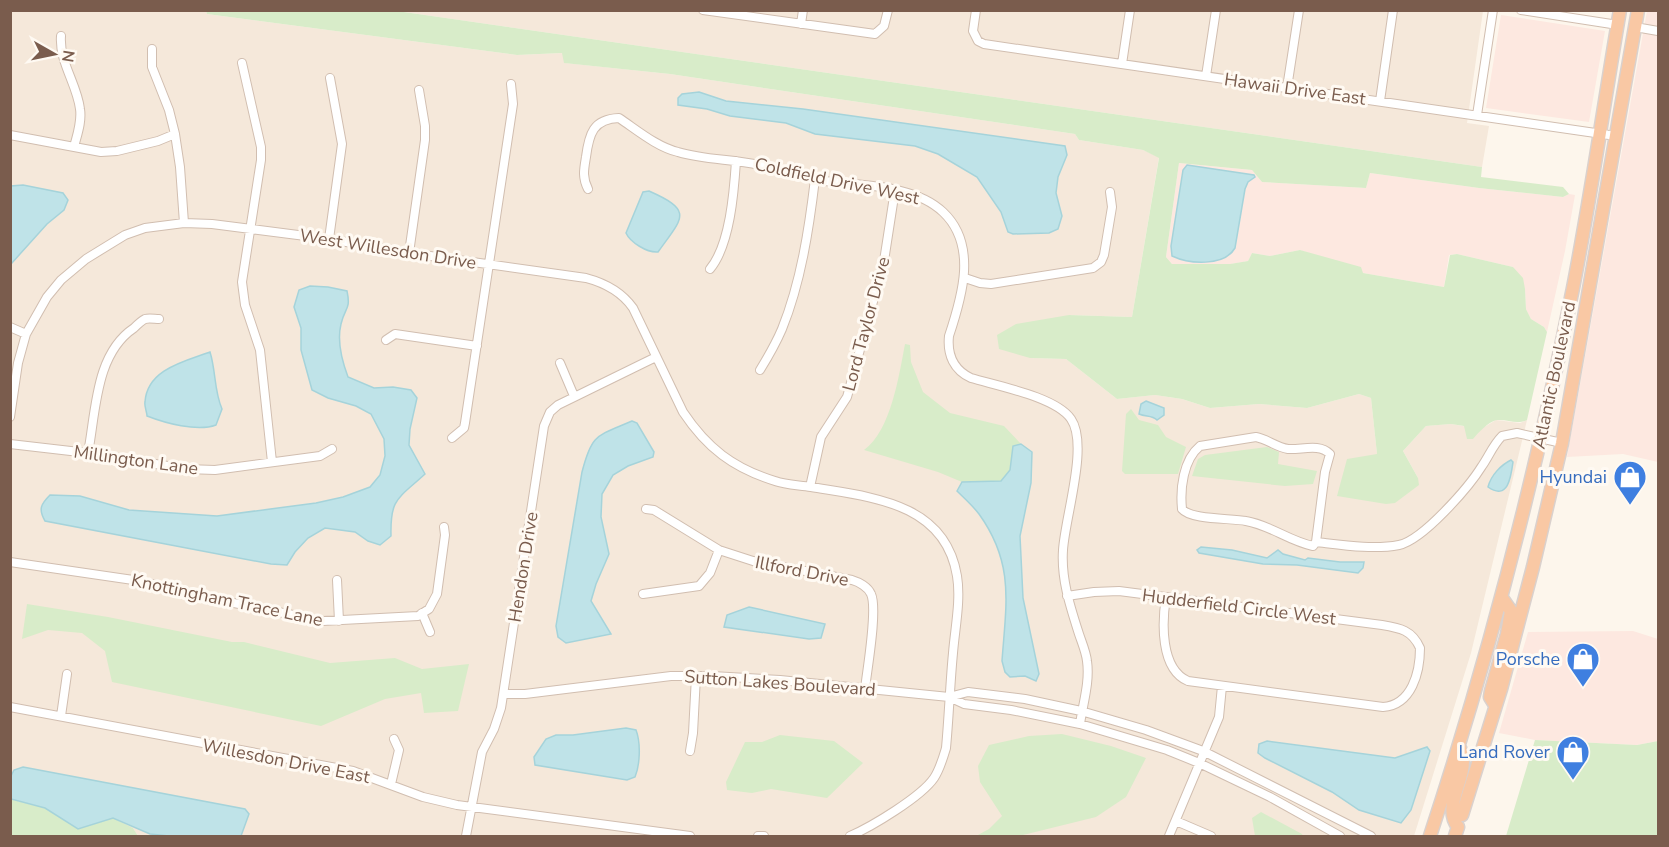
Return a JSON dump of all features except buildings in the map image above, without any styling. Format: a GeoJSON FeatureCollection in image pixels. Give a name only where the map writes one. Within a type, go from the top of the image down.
{"type":"FeatureCollection","features":[{"type":"Feature","properties":{"kind":"highway","name":"Atlantic Boulevard"},"geometry":{"type":"LineString","coordinates":[[1458,826],[1496,705],[1533,567],[1562,443],[1638,10]]}},
{"type":"Feature","properties":{"kind":"highway","name":"Atlantic Boulevard"},"geometry":{"type":"LineString","coordinates":[[1430,837],[1459,747],[1502,598],[1573,289],[1618,26],[1617,11]]}},
{"type":"Feature","properties":{"kind":"highway"},"geometry":{"type":"LineString","coordinates":[[1496,705],[1490,697],[1511,611],[1502,598]]}},
{"type":"Feature","properties":{"kind":"highway"},"geometry":{"type":"LineString","coordinates":[[1472,703],[1486,710],[1487,718],[1477,751],[1477,766]]}},
{"type":"Feature","properties":{"kind":"highway"},"geometry":{"type":"LineString","coordinates":[[1458,826],[1454,822],[1453,813],[1463,762],[1459,747]]}},
{"type":"Feature","properties":{"kind":"street"},"geometry":{"type":"LineString","coordinates":[[703,10],[868,34],[875,34],[881,30],[887,19],[888,10]]}},
{"type":"Feature","properties":{"kind":"street"},"geometry":{"type":"LineString","coordinates":[[801,24],[803,10]]}},
{"type":"Feature","properties":{"kind":"street","name":"Hawaii Drive East"},"geometry":{"type":"LineString","coordinates":[[976,10],[973,31],[978,41],[984,44],[1616,136]]}},
{"type":"Feature","properties":{"kind":"street"},"geometry":{"type":"LineString","coordinates":[[1122,64],[1130,10]]}},
{"type":"Feature","properties":{"kind":"street"},"geometry":{"type":"LineString","coordinates":[[1206,76],[1216,10]]}},
{"type":"Feature","properties":{"kind":"street"},"geometry":{"type":"LineString","coordinates":[[1287,88],[1299,10]]}},
{"type":"Feature","properties":{"kind":"street"},"geometry":{"type":"LineString","coordinates":[[1380,101],[1393,10]]}},
{"type":"Feature","properties":{"kind":"street"},"geometry":{"type":"LineString","coordinates":[[1477,116],[1493,10]]}},
{"type":"Feature","properties":{"kind":"street"},"geometry":{"type":"LineString","coordinates":[[1521,10],[1564,14],[1618,26]]}},
{"type":"Feature","properties":{"kind":"street"},"geometry":{"type":"LineString","coordinates":[[1635,27],[1659,31]]}},
{"type":"Feature","properties":{"kind":"street"},"geometry":{"type":"LineString","coordinates":[[61,36],[60,48],[80,109],[81,121],[74,147]]}},
{"type":"Feature","properties":{"kind":"street"},"geometry":{"type":"LineString","coordinates":[[152,49],[152,67],[170,110],[175,134],[184,223]]}},
{"type":"Feature","properties":{"kind":"street"},"geometry":{"type":"LineString","coordinates":[[242,63],[261,147],[261,160],[242,282],[244,305],[260,350],[272,462]]}},
{"type":"Feature","properties":{"kind":"street"},"geometry":{"type":"LineString","coordinates":[[329,239],[342,144],[330,78]]}},
{"type":"Feature","properties":{"kind":"street"},"geometry":{"type":"LineString","coordinates":[[452,438],[464,428],[513,104],[511,84]]}},
{"type":"Feature","properties":{"kind":"street"},"geometry":{"type":"LineString","coordinates":[[409,253],[425,140],[419,90]]}},
{"type":"Feature","properties":{"kind":"street","name":"Coldfield Drive West"},"geometry":{"type":"LineString","coordinates":[[588,189],[583,179],[588,138],[602,121],[619,118],[659,144],[679,153],[736,160],[815,179],[895,190],[922,197],[944,212],[958,234],[962,247],[965,278],[948,345],[952,360],[964,375],[1050,402],[1067,414],[1077,432],[1078,452],[1063,546],[1062,571],[1067,596],[1087,658],[1088,673],[1080,724]]}},
{"type":"Feature","properties":{"kind":"street"},"geometry":{"type":"LineString","coordinates":[[10,135],[101,152],[117,151],[158,141],[175,134]]}},
{"type":"Feature","properties":{"kind":"street"},"geometry":{"type":"LineString","coordinates":[[710,269],[717,261],[725,238],[736,160]]}},
{"type":"Feature","properties":{"kind":"street"},"geometry":{"type":"LineString","coordinates":[[760,370],[782,329],[799,273],[811,214],[815,179]]}},
{"type":"Feature","properties":{"kind":"street","name":"Lord Taylor Drive"},"geometry":{"type":"LineString","coordinates":[[810,487],[821,437],[847,397],[884,261],[895,190]]}},
{"type":"Feature","properties":{"kind":"street"},"geometry":{"type":"LineString","coordinates":[[965,278],[991,284],[1093,268],[1101,262],[1104,255],[1112,207],[1110,192]]}},
{"type":"Feature","properties":{"kind":"street","name":"West Willesdon Drive"},"geometry":{"type":"LineString","coordinates":[[10,417],[18,363],[26,334],[47,297],[61,280],[86,259],[125,235],[145,228],[184,223],[250,228],[586,278],[610,286],[633,308],[687,419],[701,438],[722,456],[751,473],[777,482],[872,498],[904,507],[933,526],[944,540],[955,564],[958,593],[949,697]]}},
{"type":"Feature","properties":{"kind":"street"},"geometry":{"type":"LineString","coordinates":[[88,453],[104,368],[112,353],[130,330],[146,319],[159,319]]}},
{"type":"Feature","properties":{"kind":"street"},"geometry":{"type":"LineString","coordinates":[[10,327],[26,334]]}},
{"type":"Feature","properties":{"kind":"street"},"geometry":{"type":"LineString","coordinates":[[386,340],[395,334],[477,346]]}},
{"type":"Feature","properties":{"kind":"street","name":"Hendon Drive"},"geometry":{"type":"LineString","coordinates":[[466,837],[482,752],[497,722],[504,693],[544,426],[554,408],[656,357]]}},
{"type":"Feature","properties":{"kind":"street"},"geometry":{"type":"LineString","coordinates":[[560,363],[574,396]]}},
{"type":"Feature","properties":{"kind":"street"},"geometry":{"type":"LineString","coordinates":[[1316,542],[1330,453],[1327,450],[1285,448],[1256,438],[1200,446],[1196,450],[1185,473],[1182,490],[1182,509],[1186,513],[1247,521],[1262,525],[1298,543],[1313,546],[1316,542],[1389,546],[1408,542],[1429,526],[1461,492],[1502,436],[1517,433],[1562,443]]}},
{"type":"Feature","properties":{"kind":"street","name":"Millington Lane"},"geometry":{"type":"LineString","coordinates":[[10,444],[88,453],[186,470],[215,470],[320,456],[332,449]]}},
{"type":"Feature","properties":{"kind":"street","name":"Illford Drive"},"geometry":{"type":"LineString","coordinates":[[646,509],[654,510],[719,550],[753,561],[852,580],[868,590],[871,594],[873,610],[865,689]]}},
{"type":"Feature","properties":{"kind":"street"},"geometry":{"type":"LineString","coordinates":[[430,632],[422,614],[429,609],[437,594],[445,535],[444,527]]}},
{"type":"Feature","properties":{"kind":"street"},"geometry":{"type":"LineString","coordinates":[[643,594],[699,586],[710,573],[719,550]]}},
{"type":"Feature","properties":{"kind":"street","name":"Knottingham Trace Lane"},"geometry":{"type":"LineString","coordinates":[[10,562],[140,581],[323,621],[422,614]]}},
{"type":"Feature","properties":{"kind":"street"},"geometry":{"type":"LineString","coordinates":[[337,580],[339,621]]}},
{"type":"Feature","properties":{"kind":"street","name":"Hudderfield Circle West"},"geometry":{"type":"LineString","coordinates":[[1067,596],[1107,591],[1382,625],[1410,633],[1418,643],[1420,653],[1410,691],[1402,702],[1383,707],[1222,686]]}},
{"type":"Feature","properties":{"kind":"street"},"geometry":{"type":"LineString","coordinates":[[1166,597],[1163,631],[1172,669],[1177,675],[1192,682],[1222,686],[1221,711],[1169,837]]}},
{"type":"Feature","properties":{"kind":"street"},"geometry":{"type":"LineString","coordinates":[[61,716],[67,674]]}},
{"type":"Feature","properties":{"kind":"street","name":"Sutton Lakes Boulevard"},"geometry":{"type":"LineString","coordinates":[[504,693],[525,694],[671,676],[712,676],[780,680],[949,697],[964,704],[1011,710],[1080,724],[1146,743],[1199,763],[1270,797],[1340,837]]}},
{"type":"Feature","properties":{"kind":"street"},"geometry":{"type":"LineString","coordinates":[[690,751],[696,676]]}},
{"type":"Feature","properties":{"kind":"street","name":"Sutton Lakes Boulevard"},"geometry":{"type":"LineString","coordinates":[[949,697],[968,692],[1025,699],[1081,711],[1146,730],[1203,751],[1371,837]]}},
{"type":"Feature","properties":{"kind":"street"},"geometry":{"type":"LineString","coordinates":[[850,837],[863,831],[918,794],[935,777],[946,748],[949,697]]}},
{"type":"Feature","properties":{"kind":"street","name":"Willesdon Drive East"},"geometry":{"type":"LineString","coordinates":[[10,708],[353,771],[432,800],[640,834],[690,837]]}},
{"type":"Feature","properties":{"kind":"street"},"geometry":{"type":"LineString","coordinates":[[391,784],[399,750],[394,739]]}},
{"type":"Feature","properties":{"kind":"street"},"geometry":{"type":"LineString","coordinates":[[1300,815],[1305,803]]}},
{"type":"Feature","properties":{"kind":"street"},"geometry":{"type":"LineString","coordinates":[[1176,821],[1211,837]]}},
{"type":"Feature","properties":{"kind":"street"},"geometry":{"type":"LineString","coordinates":[[759,837],[764,837]]}},
{"type":"Feature","properties":{"kind":"shaded area"},"geometry":{"type":"Polygon","coordinates":[[[10,11],[206,11],[207,14],[517,55],[563,53],[565,63],[670,74],[1075,134],[1079,140],[1143,150],[1159,157],[1132,317],[1069,315],[1030,358],[1066,359],[1117,399],[1155,395],[1182,399],[1210,408],[1259,404],[1307,408],[1359,394],[1371,398],[1377,454],[1418,478],[1403,451],[1426,426],[1451,424],[1481,429],[1496,420],[1520,423],[1527,420],[1471,653],[1414,836],[138,836],[133,828],[11,799],[10,11]]]}},
{"type":"Feature","properties":{"kind":"shaded area"},"geometry":{"type":"Polygon","coordinates":[[[397,11],[1483,11],[1467,123],[1489,126],[1482,167],[397,11]]]}},
{"type":"Feature","properties":{"kind":"shaded area"},"geometry":{"type":"Polygon","coordinates":[[[1647,11],[1658,11],[1658,462],[1623,454],[1567,457],[1647,11]]]}},
{"type":"Feature","properties":{"kind":"shaded area"},"geometry":{"type":"Polygon","coordinates":[[[1501,15],[1605,31],[1589,122],[1486,108],[1501,15]]]}},
{"type":"Feature","properties":{"kind":"shaded area"},"geometry":{"type":"Polygon","coordinates":[[[1179,163],[1252,170],[1262,182],[1366,188],[1370,173],[1479,188],[1563,197],[1569,194],[1575,195],[1547,332],[1544,327],[1531,319],[1526,309],[1525,289],[1513,267],[1457,254],[1449,255],[1444,287],[1363,273],[1300,250],[1270,256],[1252,253],[1248,261],[1231,264],[1172,264],[1166,257],[1179,163]]]}},
{"type":"Feature","properties":{"kind":"shaded area"},"geometry":{"type":"Polygon","coordinates":[[[1633,631],[1658,639],[1658,741],[1637,745],[1535,740],[1499,733],[1528,632],[1633,631]]]}},
{"type":"Feature","properties":{"kind":"green space"},"geometry":{"type":"Polygon","coordinates":[[[206,11],[397,11],[1482,167],[1481,177],[1563,187],[1569,194],[1563,197],[1370,173],[1366,188],[1262,182],[1252,170],[1179,163],[1166,257],[1172,264],[1230,264],[1248,261],[1252,253],[1270,256],[1300,250],[1361,267],[1363,273],[1444,287],[1450,255],[1457,254],[1513,267],[1523,278],[1526,309],[1531,319],[1544,327],[1547,332],[1527,420],[1494,421],[1473,439],[1467,439],[1464,426],[1451,424],[1426,426],[1403,451],[1418,478],[1419,485],[1395,503],[1386,504],[1337,496],[1347,459],[1377,454],[1371,398],[1359,394],[1307,408],[1259,404],[1210,408],[1182,399],[1155,395],[1117,399],[1066,359],[1030,358],[999,349],[997,335],[1016,324],[1069,315],[1132,317],[1159,158],[1143,150],[1079,140],[1075,134],[670,74],[564,63],[562,53],[517,55],[207,14],[206,11]]]}},
{"type":"Feature","properties":{"kind":"green space"},"geometry":{"type":"Polygon","coordinates":[[[905,344],[910,345],[911,362],[923,392],[950,413],[1004,426],[1021,444],[1013,447],[1010,470],[1001,481],[962,482],[938,472],[864,450],[881,430],[887,416],[897,386],[905,344]]]}},
{"type":"Feature","properties":{"kind":"green space"},"geometry":{"type":"Polygon","coordinates":[[[1131,409],[1139,420],[1158,425],[1166,437],[1186,447],[1178,474],[1125,474],[1122,471],[1126,414],[1131,409]]]}},
{"type":"Feature","properties":{"kind":"green space"},"geometry":{"type":"Polygon","coordinates":[[[1267,447],[1279,452],[1278,464],[1317,471],[1313,484],[1285,486],[1192,476],[1198,459],[1205,455],[1267,447]]]}},
{"type":"Feature","properties":{"kind":"green space"},"geometry":{"type":"Polygon","coordinates":[[[27,604],[108,617],[232,642],[244,642],[330,663],[395,658],[422,669],[469,664],[458,711],[424,713],[421,693],[385,699],[321,726],[112,682],[105,651],[82,633],[48,630],[22,639],[27,604]]]}},
{"type":"Feature","properties":{"kind":"green space"},"geometry":{"type":"Polygon","coordinates":[[[1062,734],[1111,746],[1146,758],[1126,797],[1096,817],[1019,836],[976,836],[989,829],[1002,816],[980,782],[978,766],[989,745],[1029,736],[1062,734]]]}},
{"type":"Feature","properties":{"kind":"green space"},"geometry":{"type":"Polygon","coordinates":[[[780,735],[834,741],[863,763],[827,798],[771,789],[752,793],[727,790],[726,782],[745,742],[762,742],[780,735]]]}},
{"type":"Feature","properties":{"kind":"green space"},"geometry":{"type":"Polygon","coordinates":[[[1535,740],[1637,745],[1658,741],[1658,836],[1506,836],[1535,740]]]}},
{"type":"Feature","properties":{"kind":"green space"},"geometry":{"type":"Polygon","coordinates":[[[10,799],[45,808],[78,829],[113,818],[133,828],[138,836],[11,836],[10,799]]]}},
{"type":"Feature","properties":{"kind":"green space"},"geometry":{"type":"Polygon","coordinates":[[[1261,812],[1303,836],[1255,836],[1252,818],[1261,812]]]}},
{"type":"Feature","properties":{"kind":"water"},"geometry":{"type":"Polygon","coordinates":[[[699,92],[726,101],[803,109],[1065,146],[1067,155],[1058,177],[1056,193],[1062,216],[1058,229],[1049,233],[1013,234],[1008,232],[1001,212],[977,177],[938,154],[915,146],[815,134],[786,123],[730,116],[707,109],[678,105],[678,98],[682,94],[699,92]]]}},
{"type":"Feature","properties":{"kind":"water"},"geometry":{"type":"Polygon","coordinates":[[[1187,165],[1255,177],[1248,182],[1245,189],[1235,248],[1230,254],[1215,261],[1187,261],[1172,256],[1171,246],[1183,170],[1187,165]]]}},
{"type":"Feature","properties":{"kind":"water"},"geometry":{"type":"Polygon","coordinates":[[[23,185],[63,193],[68,200],[64,210],[47,224],[11,264],[11,186],[23,185]]]}},
{"type":"Feature","properties":{"kind":"water"},"geometry":{"type":"Polygon","coordinates":[[[649,191],[673,204],[680,216],[678,223],[658,252],[639,246],[626,233],[643,192],[649,191]]]}},
{"type":"Feature","properties":{"kind":"water"},"geometry":{"type":"Polygon","coordinates":[[[310,286],[347,291],[348,305],[341,324],[340,344],[348,377],[374,388],[393,387],[411,390],[417,398],[409,445],[425,474],[402,495],[394,506],[391,536],[380,545],[368,541],[355,532],[325,528],[308,538],[287,565],[271,564],[45,521],[42,507],[50,495],[80,496],[129,510],[217,516],[316,503],[343,497],[370,487],[380,475],[385,456],[384,439],[371,414],[312,390],[301,350],[301,328],[294,307],[299,290],[310,286]]]}},
{"type":"Feature","properties":{"kind":"water"},"geometry":{"type":"Polygon","coordinates":[[[210,352],[222,409],[216,425],[191,427],[147,416],[145,402],[147,391],[160,374],[179,363],[210,352]]]}},
{"type":"Feature","properties":{"kind":"water"},"geometry":{"type":"Polygon","coordinates":[[[1146,401],[1164,408],[1164,415],[1157,420],[1139,414],[1141,404],[1146,401]]]}},
{"type":"Feature","properties":{"kind":"water"},"geometry":{"type":"Polygon","coordinates":[[[632,421],[637,423],[654,452],[653,457],[628,466],[613,475],[602,494],[601,517],[609,554],[591,601],[611,634],[566,643],[558,637],[556,626],[582,472],[593,443],[603,433],[632,421]]]}},
{"type":"Feature","properties":{"kind":"water"},"geometry":{"type":"Polygon","coordinates":[[[1021,444],[1032,452],[1031,483],[1020,536],[1023,598],[1039,674],[1036,681],[1025,676],[1010,677],[1005,672],[1002,661],[1006,603],[1003,567],[990,532],[977,511],[957,491],[962,482],[1001,481],[1010,470],[1013,446],[1021,444]]]}},
{"type":"Feature","properties":{"kind":"water"},"geometry":{"type":"Polygon","coordinates":[[[1511,460],[1513,462],[1511,474],[1504,489],[1495,491],[1488,487],[1491,478],[1511,460]]]}},
{"type":"Feature","properties":{"kind":"water"},"geometry":{"type":"Polygon","coordinates":[[[1201,547],[1232,550],[1267,558],[1278,550],[1283,554],[1305,560],[1308,558],[1364,562],[1363,568],[1358,573],[1297,565],[1263,564],[1199,553],[1197,550],[1201,547]]]}},
{"type":"Feature","properties":{"kind":"water"},"geometry":{"type":"Polygon","coordinates":[[[749,607],[825,624],[821,638],[809,639],[724,627],[727,615],[749,607]]]}},
{"type":"Feature","properties":{"kind":"water"},"geometry":{"type":"Polygon","coordinates":[[[626,728],[636,730],[638,735],[639,754],[635,777],[627,780],[535,765],[534,757],[546,739],[556,735],[626,728]]]}},
{"type":"Feature","properties":{"kind":"water"},"geometry":{"type":"Polygon","coordinates":[[[1267,741],[1395,758],[1427,747],[1430,751],[1411,810],[1401,823],[1359,810],[1332,792],[1265,758],[1258,753],[1259,744],[1267,741]]]}},
{"type":"Feature","properties":{"kind":"water"},"geometry":{"type":"Polygon","coordinates":[[[23,767],[245,809],[249,814],[241,836],[150,834],[113,818],[78,829],[45,808],[11,799],[11,776],[14,770],[23,767]]]}},
{"type":"Feature","properties":{"kind":"place","name":"Hyundai"},"geometry":{"type":"Point","coordinates":[1630,506]}},
{"type":"Feature","properties":{"kind":"place","name":"Porsche"},"geometry":{"type":"Point","coordinates":[1583,688]}},
{"type":"Feature","properties":{"kind":"place","name":"Land Rover"},"geometry":{"type":"Point","coordinates":[1573,781]}}]}
